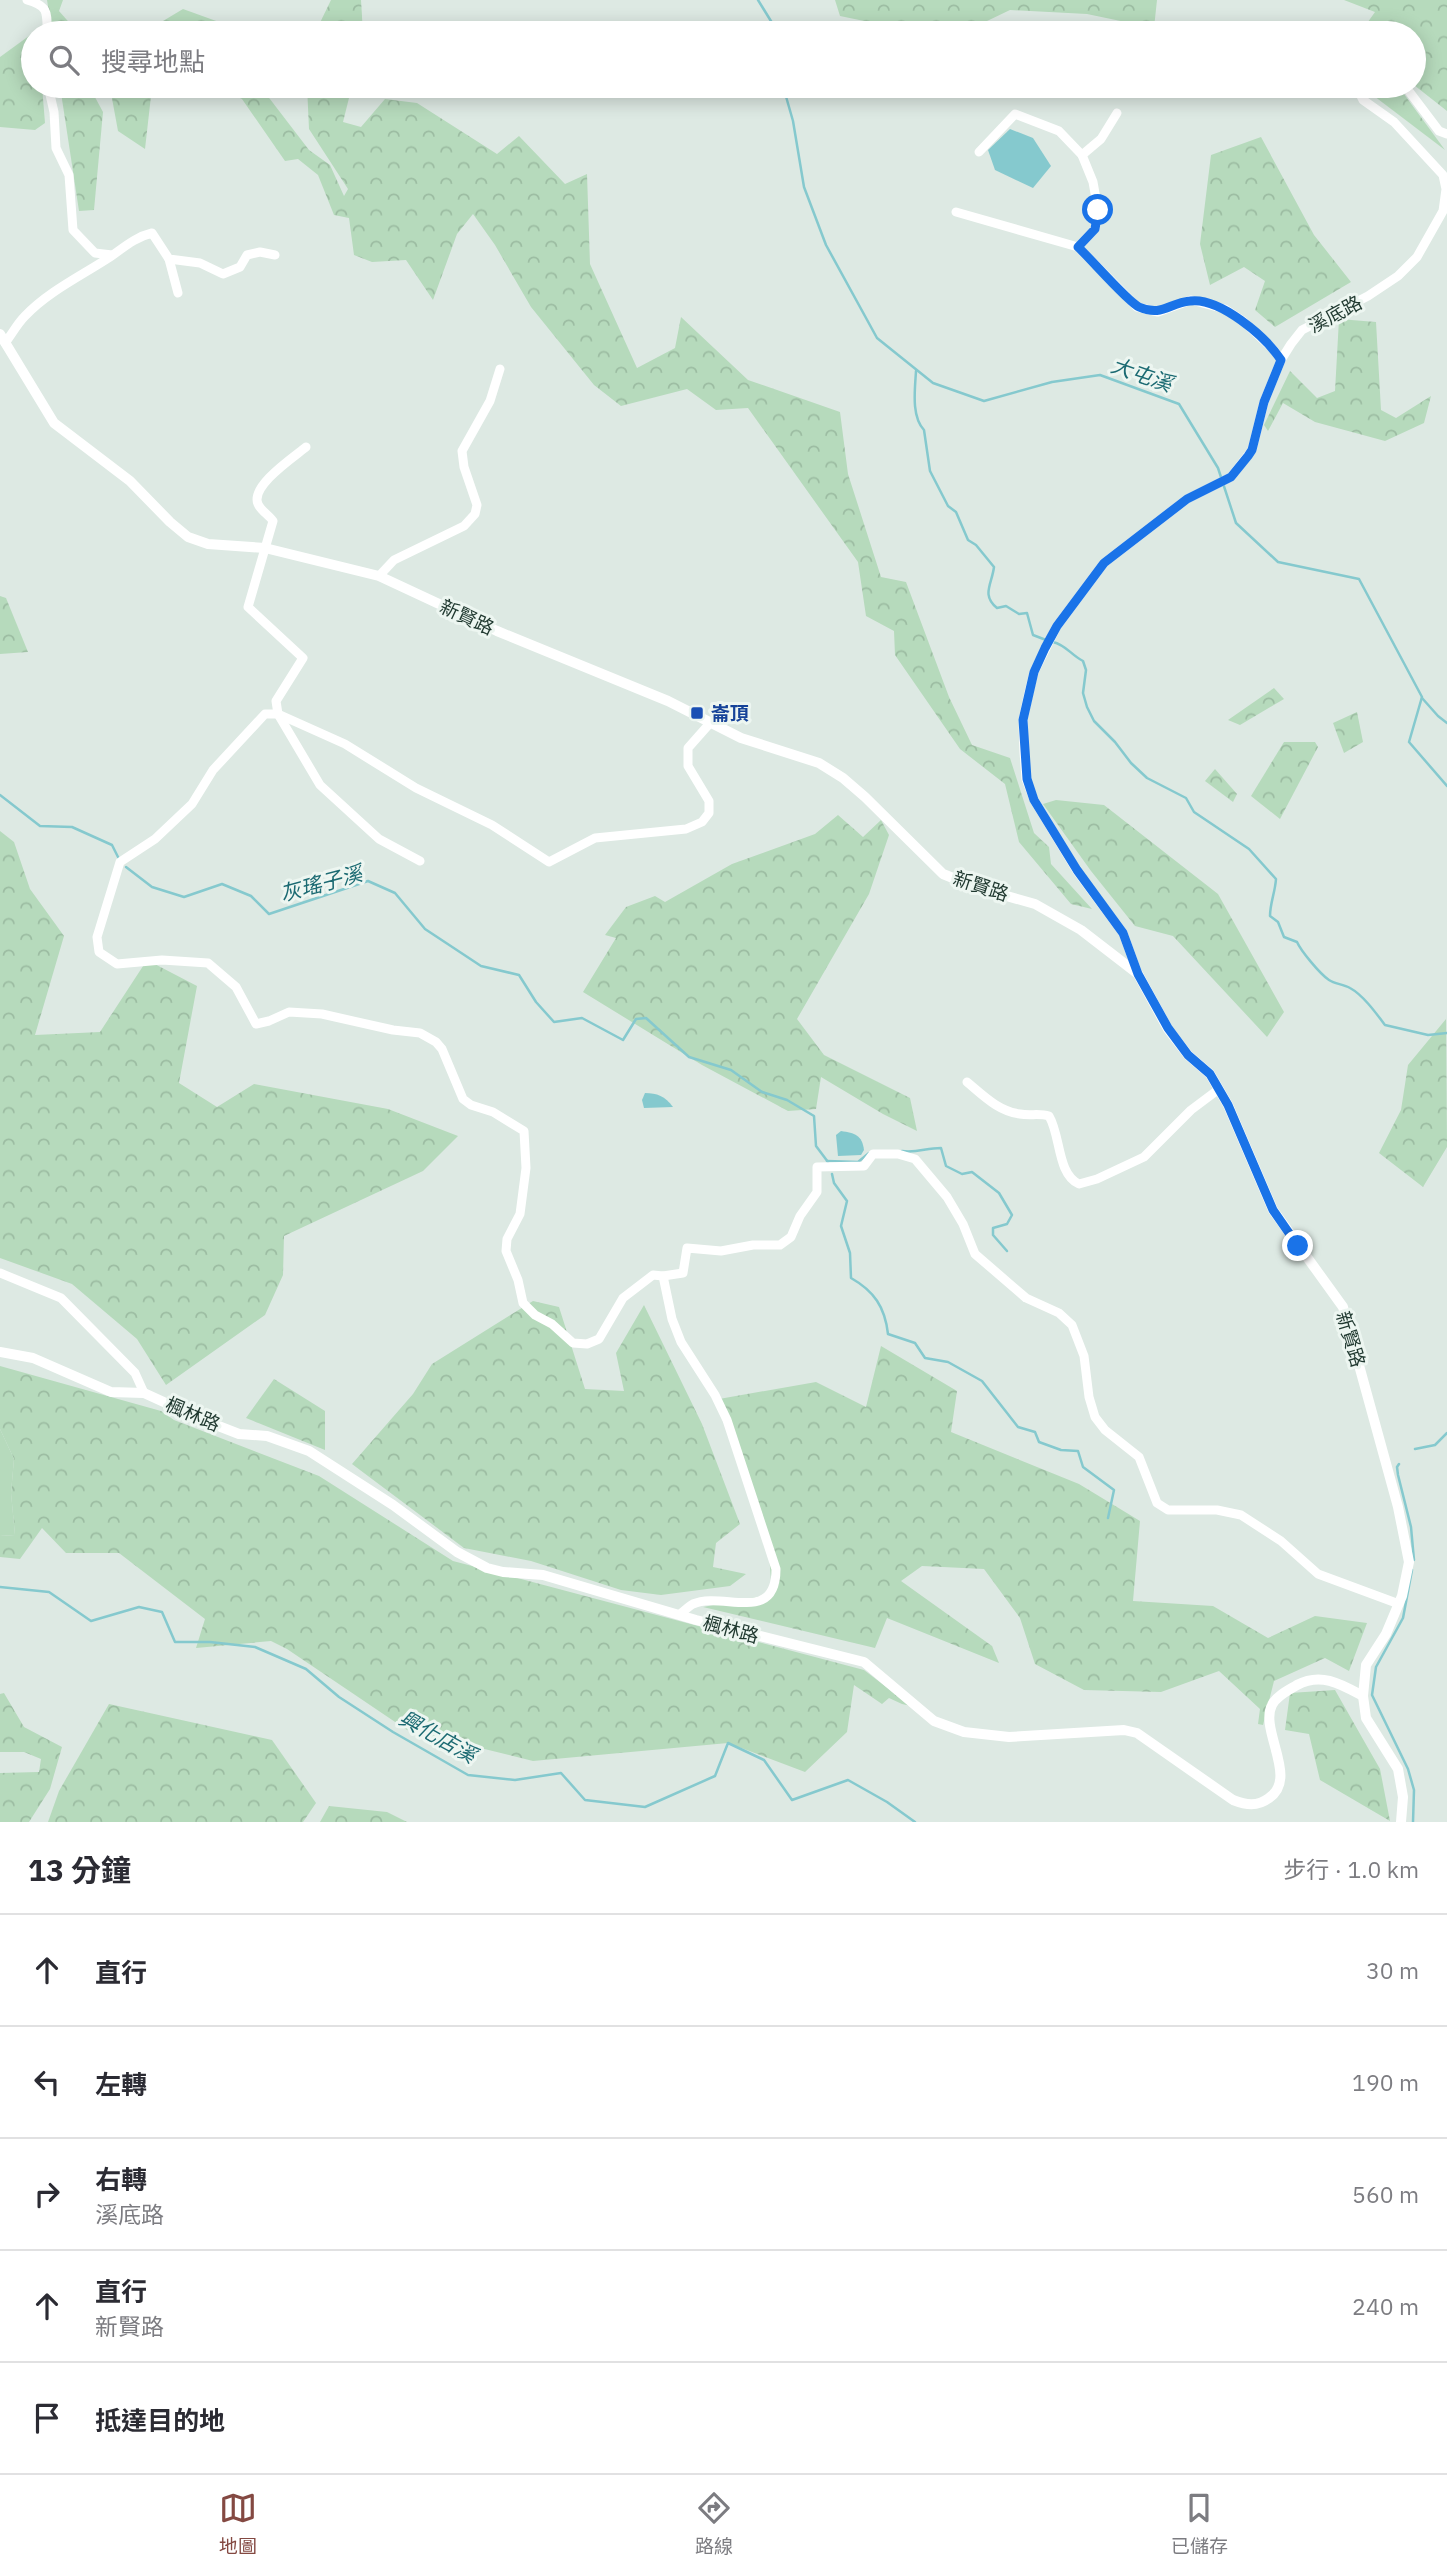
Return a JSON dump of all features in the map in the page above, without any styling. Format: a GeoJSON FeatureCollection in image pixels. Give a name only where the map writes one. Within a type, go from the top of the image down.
{"type":"FeatureCollection","features":[{"type":"Feature","properties":{"kind":"street"},"geometry":{"type":"LineString","coordinates":[[27,0],[41,4],[45,10],[46,21]]}},
{"type":"Feature","properties":{"kind":"street"},"geometry":{"type":"LineString","coordinates":[[51,98],[57,148],[69,175],[73,230],[95,253],[112,255]]}},
{"type":"Feature","properties":{"kind":"street","name":"溪底路"},"geometry":{"type":"LineString","coordinates":[[1138,974],[1123,933],[1077,870],[1034,800],[1027,779],[1023,720],[1034,672],[1052,635],[1104,563],[1187,499],[1231,477],[1252,450],[1264,402],[1281,360],[1303,330],[1368,296],[1398,276],[1417,257],[1443,211],[1446,190],[1443,175],[1394,122],[1362,98]]}},
{"type":"Feature","properties":{"kind":"street"},"geometry":{"type":"LineString","coordinates":[[1414,98],[1439,131],[1447,134]]}},
{"type":"Feature","properties":{"kind":"street"},"geometry":{"type":"LineString","coordinates":[[1082,155],[1101,139],[1117,113]]}},
{"type":"Feature","properties":{"kind":"street"},"geometry":{"type":"LineString","coordinates":[[979,152],[1015,114],[1059,131],[1082,155],[1093,182],[1098,210],[1095,229],[1078,247]]}},
{"type":"Feature","properties":{"kind":"street"},"geometry":{"type":"LineString","coordinates":[[956,212],[1078,247],[1137,306],[1158,312],[1191,300],[1224,309],[1243,321],[1281,360]]}},
{"type":"Feature","properties":{"kind":"street"},"geometry":{"type":"LineString","coordinates":[[3,338],[48,295],[126,244],[152,233],[169,259],[178,293]]}},
{"type":"Feature","properties":{"kind":"street"},"geometry":{"type":"LineString","coordinates":[[169,259],[200,263],[223,274],[240,267],[247,255],[260,252],[275,255]]}},
{"type":"Feature","properties":{"kind":"street","name":"新賢路"},"geometry":{"type":"LineString","coordinates":[[3,338],[54,423],[130,481],[188,537],[208,544],[265,548],[379,576],[497,631],[594,669],[741,738],[819,763],[843,778],[865,797],[943,874],[975,887],[1035,904],[1081,930],[1138,974],[1168,1028],[1188,1055],[1210,1074],[1228,1105],[1273,1210],[1343,1307],[1398,1507],[1409,1562],[1399,1604],[1386,1634],[1366,1665],[1363,1696],[1366,1718],[1398,1769],[1403,1797],[1401,1822]]}},
{"type":"Feature","properties":{"kind":"street"},"geometry":{"type":"LineString","coordinates":[[379,576],[394,559],[464,526],[475,514],[477,505],[464,467],[462,451],[490,401],[500,369]]}},
{"type":"Feature","properties":{"kind":"street"},"geometry":{"type":"LineString","coordinates":[[306,447],[263,483],[258,492],[258,505],[273,521],[248,607],[303,658],[276,701],[278,714],[320,785],[379,839],[420,861]]}},
{"type":"Feature","properties":{"kind":"street"},"geometry":{"type":"LineString","coordinates":[[711,722],[688,748],[688,766],[709,801],[709,813],[702,822],[686,829],[595,838],[549,862],[492,825],[416,788],[345,744],[278,714],[265,714],[213,770],[192,804],[155,839],[120,862],[97,937],[99,952],[117,964],[162,960],[208,963],[236,987],[256,1024],[289,1012],[322,1014],[420,1034],[436,1042],[442,1049],[463,1099],[471,1105],[493,1112],[524,1131],[526,1168],[520,1214],[507,1239],[506,1251],[518,1280],[523,1303],[573,1343],[587,1344],[599,1339],[624,1298],[653,1275],[683,1273],[687,1248],[721,1251],[753,1245],[780,1245],[791,1237],[800,1216],[817,1192],[817,1167],[864,1166],[873,1154],[898,1154],[915,1159],[947,1197],[963,1224],[975,1254],[1027,1298],[1059,1313],[1072,1325],[1084,1356],[1095,1416],[1105,1430],[1139,1457],[1157,1503],[1168,1510],[1217,1510],[1241,1515],[1281,1541],[1318,1574],[1399,1604]]}},
{"type":"Feature","properties":{"kind":"street"},"geometry":{"type":"LineString","coordinates":[[967,1082],[997,1107],[1021,1115],[1040,1113],[1049,1116],[1054,1125],[1066,1172],[1070,1180],[1079,1184],[1097,1180],[1144,1157],[1191,1110],[1219,1089]]}},
{"type":"Feature","properties":{"kind":"street"},"geometry":{"type":"LineString","coordinates":[[0,1273],[61,1298],[135,1373],[144,1393]]}},
{"type":"Feature","properties":{"kind":"street"},"geometry":{"type":"LineString","coordinates":[[663,1276],[672,1318],[681,1342],[708,1383],[727,1420],[776,1569],[767,1597],[757,1603],[702,1602],[692,1604],[680,1614]]}},
{"type":"Feature","properties":{"kind":"street","name":"楓林路"},"geometry":{"type":"LineString","coordinates":[[0,1352],[33,1358],[111,1392],[144,1393],[239,1434],[267,1436],[309,1451],[393,1505],[457,1552],[487,1568],[543,1575],[864,1662],[934,1721],[964,1732],[1009,1737],[1124,1730],[1137,1733],[1233,1800],[1247,1805],[1272,1797],[1279,1786],[1280,1772],[1270,1717],[1270,1707],[1277,1699],[1307,1680],[1322,1679],[1335,1682],[1363,1696]]}},
{"type":"Feature","properties":{"kind":"green space"},"geometry":{"type":"Polygon","coordinates":[[[47,0],[63,0],[59,11],[68,21],[50,21],[47,0]]]}},
{"type":"Feature","properties":{"kind":"green space"},"geometry":{"type":"Polygon","coordinates":[[[331,0],[361,0],[362,21],[321,21],[331,0]]]}},
{"type":"Feature","properties":{"kind":"green space"},"geometry":{"type":"Polygon","coordinates":[[[835,0],[1157,0],[1155,21],[1120,21],[1087,14],[1010,10],[987,21],[864,21],[840,16],[835,0]]]}},
{"type":"Feature","properties":{"kind":"green space"},"geometry":{"type":"Polygon","coordinates":[[[1344,0],[1447,0],[1447,111],[1426,94],[1426,21],[1369,21],[1375,12],[1344,0]]]}},
{"type":"Feature","properties":{"kind":"green space"},"geometry":{"type":"Polygon","coordinates":[[[183,9],[216,21],[163,21],[183,9]]]}},
{"type":"Feature","properties":{"kind":"green space"},"geometry":{"type":"Polygon","coordinates":[[[21,42],[21,98],[43,98],[45,123],[35,130],[0,127],[0,57],[21,42]]]}},
{"type":"Feature","properties":{"kind":"green space"},"geometry":{"type":"Polygon","coordinates":[[[62,98],[95,98],[103,112],[94,210],[79,211],[62,98]]]}},
{"type":"Feature","properties":{"kind":"green space"},"geometry":{"type":"Polygon","coordinates":[[[112,98],[151,98],[145,149],[118,131],[112,98]]]}},
{"type":"Feature","properties":{"kind":"green space"},"geometry":{"type":"Polygon","coordinates":[[[240,98],[269,98],[309,150],[330,165],[344,196],[348,189],[309,129],[308,98],[349,98],[343,122],[361,127],[385,99],[417,103],[497,154],[519,136],[565,184],[587,174],[590,264],[637,368],[675,348],[681,317],[748,380],[840,412],[848,474],[881,577],[906,582],[949,697],[972,745],[1010,758],[1034,833],[1049,847],[1051,864],[1092,909],[1071,904],[1019,842],[1005,784],[960,749],[895,655],[894,631],[866,616],[858,562],[748,408],[716,410],[687,389],[621,406],[594,385],[531,307],[495,245],[473,214],[457,234],[433,300],[406,260],[372,262],[354,255],[349,218],[334,215],[318,175],[298,159],[285,161],[240,98]]]}},
{"type":"Feature","properties":{"kind":"green space"},"geometry":{"type":"Polygon","coordinates":[[[1377,98],[1407,98],[1445,150],[1377,98]]]}},
{"type":"Feature","properties":{"kind":"green space"},"geometry":{"type":"Polygon","coordinates":[[[1261,137],[1314,235],[1351,282],[1275,327],[1255,310],[1265,281],[1244,267],[1210,285],[1200,244],[1211,155],[1261,137]]]}},
{"type":"Feature","properties":{"kind":"green space"},"geometry":{"type":"Polygon","coordinates":[[[1339,319],[1376,322],[1381,410],[1396,418],[1431,396],[1424,423],[1385,441],[1315,422],[1283,403],[1268,431],[1264,425],[1290,371],[1317,398],[1335,391],[1339,319]]]}},
{"type":"Feature","properties":{"kind":"green space"},"geometry":{"type":"Polygon","coordinates":[[[0,596],[6,598],[28,652],[0,654],[0,596]]]}},
{"type":"Feature","properties":{"kind":"green space"},"geometry":{"type":"Polygon","coordinates":[[[1274,688],[1284,699],[1240,725],[1228,720],[1274,688]]]}},
{"type":"Feature","properties":{"kind":"green space"},"geometry":{"type":"Polygon","coordinates":[[[1357,712],[1363,742],[1344,753],[1333,723],[1357,712]]]}},
{"type":"Feature","properties":{"kind":"green space"},"geometry":{"type":"Polygon","coordinates":[[[1284,742],[1315,742],[1318,747],[1280,819],[1251,796],[1284,742]]]}},
{"type":"Feature","properties":{"kind":"green space"},"geometry":{"type":"Polygon","coordinates":[[[1215,769],[1237,794],[1233,802],[1205,781],[1215,769]]]}},
{"type":"Feature","properties":{"kind":"green space"},"geometry":{"type":"Polygon","coordinates":[[[1056,800],[1104,805],[1218,894],[1284,1012],[1267,1037],[1173,936],[1135,926],[1043,804],[1056,800]]]}},
{"type":"Feature","properties":{"kind":"green space"},"geometry":{"type":"Polygon","coordinates":[[[838,815],[863,837],[881,820],[889,835],[869,894],[797,1019],[824,1055],[910,1098],[917,1131],[821,1077],[816,1109],[788,1111],[702,1065],[583,992],[616,938],[605,935],[626,907],[655,896],[665,902],[732,864],[815,834],[838,815]]]}},
{"type":"Feature","properties":{"kind":"green space"},"geometry":{"type":"Polygon","coordinates":[[[0,831],[14,842],[30,889],[64,936],[35,1035],[100,1032],[147,960],[197,986],[179,1083],[217,1107],[254,1084],[388,1109],[458,1136],[423,1171],[284,1236],[283,1275],[265,1315],[166,1385],[137,1339],[72,1284],[0,1258],[0,831]]]}},
{"type":"Feature","properties":{"kind":"green space"},"geometry":{"type":"Polygon","coordinates":[[[1446,1019],[1447,1147],[1423,1187],[1379,1153],[1401,1110],[1408,1065],[1446,1019]]]}},
{"type":"Feature","properties":{"kind":"green space"},"geometry":{"type":"Polygon","coordinates":[[[533,1301],[559,1307],[585,1389],[624,1391],[616,1353],[644,1305],[702,1424],[740,1524],[716,1543],[713,1567],[746,1574],[730,1586],[661,1595],[621,1590],[531,1561],[464,1548],[352,1464],[413,1394],[432,1364],[533,1301]]]}},
{"type":"Feature","properties":{"kind":"green space"},"geometry":{"type":"Polygon","coordinates":[[[881,1346],[957,1391],[951,1432],[1079,1484],[1140,1521],[1133,1601],[1213,1606],[1268,1638],[1315,1616],[1367,1623],[1349,1671],[1325,1658],[1274,1681],[1263,1725],[1258,1724],[1260,1709],[1219,1671],[1161,1692],[1084,1690],[1035,1664],[1020,1618],[984,1569],[922,1566],[901,1581],[992,1646],[999,1663],[887,1618],[875,1648],[703,1607],[772,1594],[769,1554],[719,1399],[816,1382],[866,1407],[881,1346]]]}},
{"type":"Feature","properties":{"kind":"green space"},"geometry":{"type":"Polygon","coordinates":[[[0,1366],[161,1411],[174,1420],[319,1476],[453,1561],[864,1670],[911,1706],[889,1698],[882,1704],[854,1685],[847,1732],[805,1772],[728,1743],[533,1761],[407,1730],[271,1641],[196,1648],[205,1619],[119,1553],[66,1553],[42,1528],[20,1559],[0,1557],[0,1536],[15,1535],[11,1493],[14,1459],[0,1429],[0,1366]]]}},
{"type":"Feature","properties":{"kind":"green space"},"geometry":{"type":"Polygon","coordinates":[[[274,1379],[325,1411],[325,1450],[246,1418],[274,1379]]]}},
{"type":"Feature","properties":{"kind":"green space"},"geometry":{"type":"Polygon","coordinates":[[[0,1429],[14,1459],[11,1493],[15,1535],[0,1536],[0,1429]]]}},
{"type":"Feature","properties":{"kind":"green space"},"geometry":{"type":"Polygon","coordinates":[[[1335,1690],[1380,1769],[1390,1821],[1320,1780],[1309,1734],[1285,1730],[1290,1693],[1335,1690]]]}},
{"type":"Feature","properties":{"kind":"green space"},"geometry":{"type":"Polygon","coordinates":[[[4,1693],[24,1727],[62,1747],[50,1789],[29,1822],[0,1822],[0,1773],[39,1772],[41,1759],[24,1752],[0,1752],[0,1694],[4,1693]]]}},
{"type":"Feature","properties":{"kind":"green space"},"geometry":{"type":"Polygon","coordinates":[[[109,1704],[272,1740],[316,1803],[303,1822],[48,1822],[59,1791],[109,1704]]]}},
{"type":"Feature","properties":{"kind":"green space"},"geometry":{"type":"Polygon","coordinates":[[[329,1806],[387,1812],[407,1822],[320,1822],[329,1806]]]}},
{"type":"Feature","properties":{"kind":"water"},"geometry":{"type":"Polygon","coordinates":[[[1010,129],[1033,138],[1051,166],[1033,188],[995,170],[988,150],[1010,129]]]}},
{"type":"Feature","properties":{"kind":"water"},"geometry":{"type":"Polygon","coordinates":[[[645,1093],[660,1096],[673,1107],[644,1108],[642,1100],[645,1093]]]}},
{"type":"Feature","properties":{"kind":"water"},"geometry":{"type":"Polygon","coordinates":[[[841,1131],[860,1138],[864,1150],[861,1155],[838,1156],[836,1135],[841,1131]]]}},
{"type":"Feature","properties":{"kind":"waterway","name":"大屯溪"},"geometry":{"type":"LineString","coordinates":[[758,0],[771,21]]}},
{"type":"Feature","properties":{"kind":"waterway","name":"大屯溪"},"geometry":{"type":"LineString","coordinates":[[786,98],[804,187],[826,245],[877,338],[933,383],[984,401],[1052,382],[1100,375],[1179,404],[1218,468],[1236,523],[1278,562],[1359,579],[1422,697],[1409,742],[1447,786]]}},
{"type":"Feature","properties":{"kind":"waterway"},"geometry":{"type":"LineString","coordinates":[[916,371],[915,410],[924,430],[930,471],[948,506],[956,512],[968,540],[976,545],[994,567],[989,598],[997,608],[1006,606],[1019,614],[1027,613],[1033,635],[1046,640]]}},
{"type":"Feature","properties":{"kind":"waterway"},"geometry":{"type":"LineString","coordinates":[[1053,642],[1083,661],[1086,670],[1083,693],[1087,707],[1094,721],[1131,763],[1147,778],[1186,798],[1194,812],[1249,849],[1276,879],[1270,916],[1278,922],[1284,937],[1297,942],[1311,962],[1329,980],[1360,995],[1385,1025],[1428,1035],[1447,1033]]}},
{"type":"Feature","properties":{"kind":"waterway"},"geometry":{"type":"LineString","coordinates":[[1422,698],[1447,723]]}},
{"type":"Feature","properties":{"kind":"waterway","name":"灰瑤子溪"},"geometry":{"type":"LineString","coordinates":[[0,795],[40,826],[72,827],[112,845],[119,859]]}},
{"type":"Feature","properties":{"kind":"waterway","name":"灰瑤子溪"},"geometry":{"type":"LineString","coordinates":[[126,867],[152,887],[184,897],[222,884],[251,896],[269,914],[368,881],[395,893],[425,929],[481,966],[519,975],[536,1002],[554,1022],[582,1018],[623,1040],[636,1019],[646,1018],[689,1057],[731,1070],[762,1092],[787,1100],[814,1116],[816,1146],[828,1162]]}},
{"type":"Feature","properties":{"kind":"waterway"},"geometry":{"type":"LineString","coordinates":[[902,1151],[941,1148],[946,1166],[962,1174],[972,1172],[999,1193],[1012,1215],[1007,1224],[993,1228],[993,1235],[1007,1251]]}},
{"type":"Feature","properties":{"kind":"waterway"},"geometry":{"type":"LineString","coordinates":[[827,1161],[858,1162],[869,1153]]}},
{"type":"Feature","properties":{"kind":"waterway","name":"灰瑤子溪"},"geometry":{"type":"LineString","coordinates":[[832,1174],[834,1183],[847,1201],[841,1226],[850,1253],[851,1278],[866,1288],[877,1301],[888,1334],[915,1343],[925,1358],[948,1362],[982,1381],[1018,1427],[1035,1432],[1039,1442],[1061,1450],[1078,1451],[1083,1467],[1114,1490],[1108,1518]]}},
{"type":"Feature","properties":{"kind":"waterway"},"geometry":{"type":"LineString","coordinates":[[1415,1449],[1435,1445],[1447,1433]]}},
{"type":"Feature","properties":{"kind":"waterway"},"geometry":{"type":"LineString","coordinates":[[1399,1464],[1398,1475],[1411,1527],[1414,1560]]}},
{"type":"Feature","properties":{"kind":"waterway"},"geometry":{"type":"LineString","coordinates":[[1412,1570],[1403,1618],[1376,1667],[1372,1695],[1408,1769],[1414,1790],[1413,1822]]}},
{"type":"Feature","properties":{"kind":"waterway","name":"興化店溪"},"geometry":{"type":"LineString","coordinates":[[0,1587],[49,1592],[91,1621],[139,1607],[162,1612],[175,1642],[210,1642],[255,1647],[306,1669],[339,1697],[468,1775],[515,1780],[561,1773],[585,1800],[645,1807],[715,1776],[728,1743],[764,1760],[792,1800],[848,1780],[915,1822]]}},
{"type":"Feature","properties":{"kind":"place","name":"崙頂"},"geometry":{"type":"Point","coordinates":[697,713]}},
{"type":"Feature","properties":{"kind":"route"},"geometry":{"type":"LineString","coordinates":[[1098,210],[1095,229],[1078,247],[1137,306],[1158,312],[1191,300],[1224,309],[1243,321],[1281,360],[1264,402],[1252,450],[1237,470],[1231,477],[1187,499],[1104,563],[1057,626],[1034,672],[1023,720],[1027,779],[1034,800],[1077,870],[1123,933],[1150,999],[1188,1055],[1210,1074],[1228,1105],[1273,1210],[1298,1246]]}}]}
